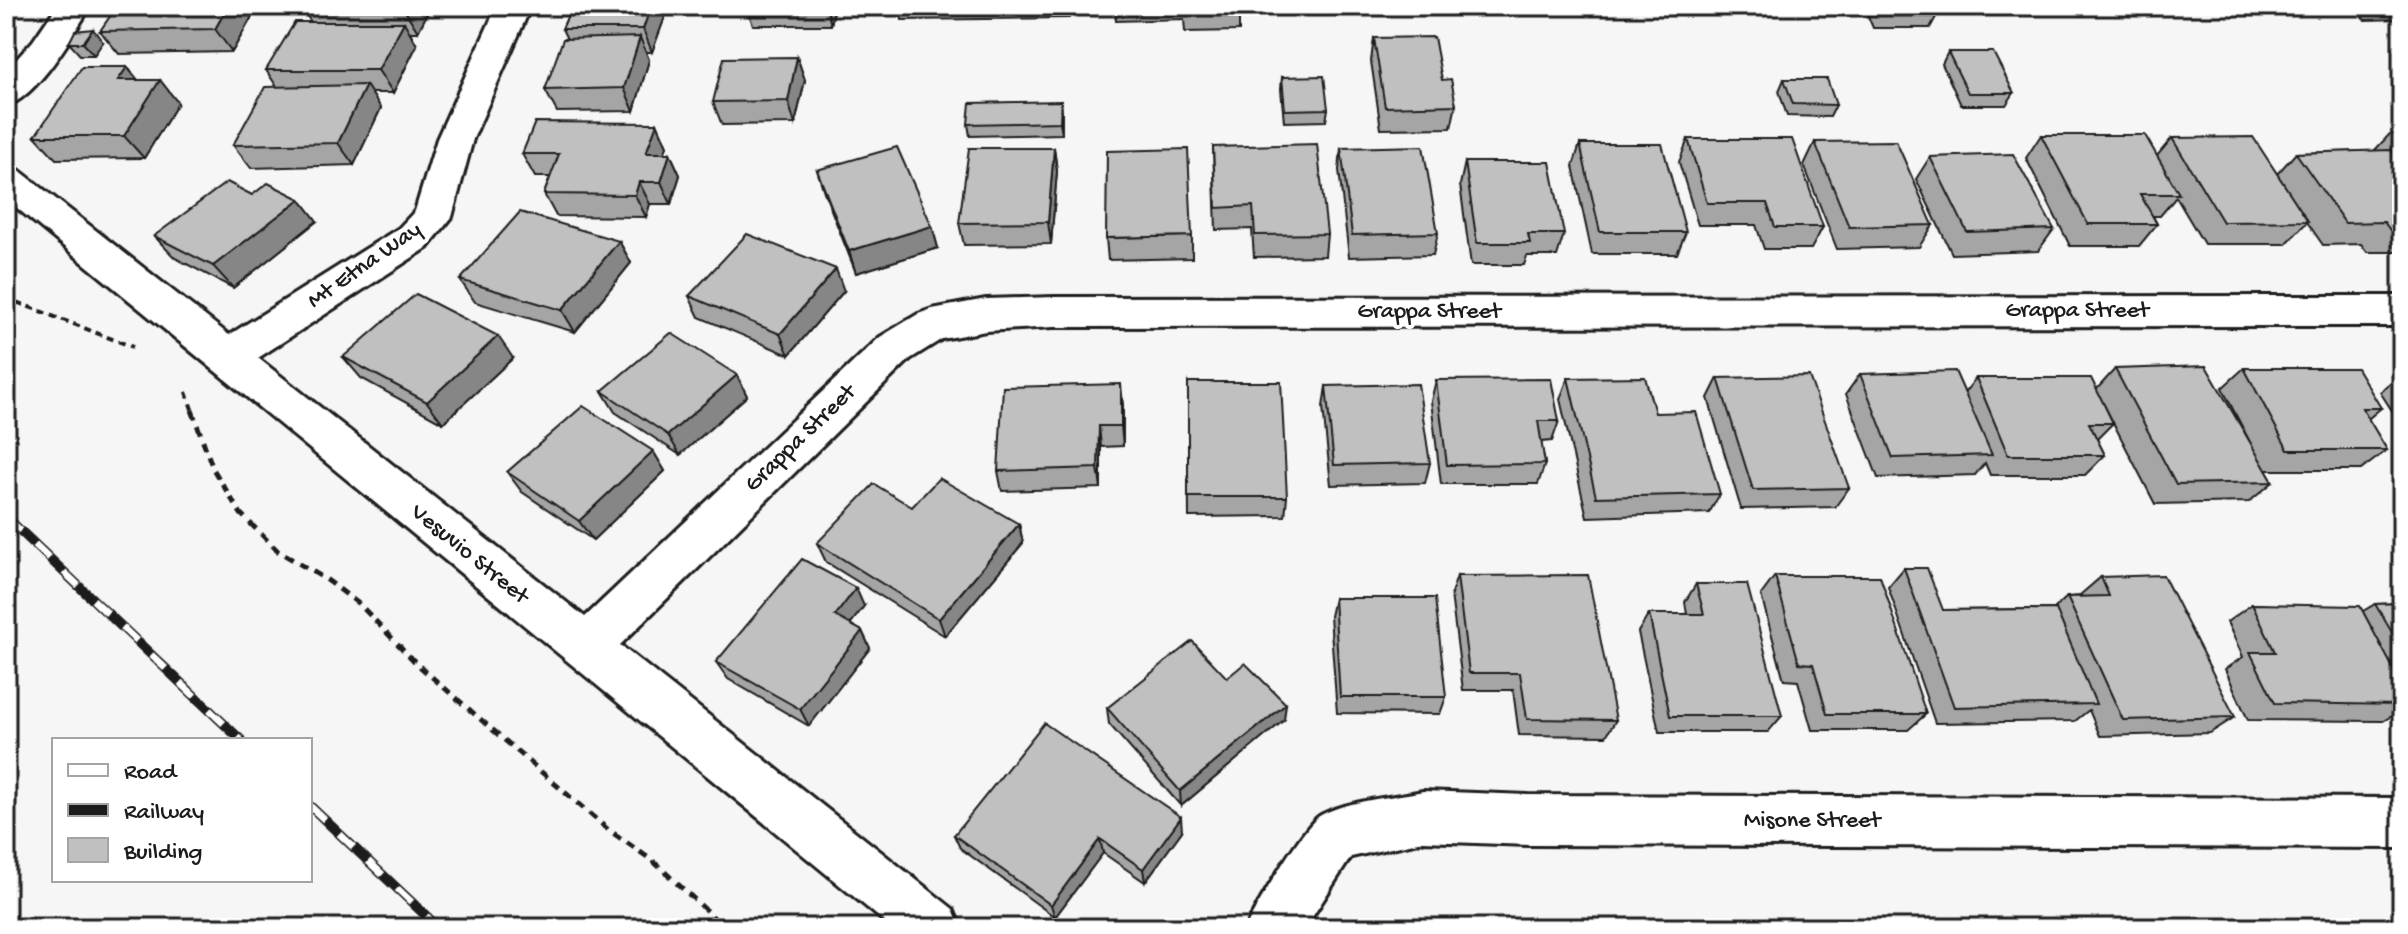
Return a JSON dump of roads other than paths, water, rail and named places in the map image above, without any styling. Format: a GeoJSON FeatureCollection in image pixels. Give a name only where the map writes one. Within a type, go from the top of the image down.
{"type":"FeatureCollection","features":[{"type":"Feature","properties":{"kind":"street"},"geometry":{"type":"LineString","coordinates":[[6,94],[45,49],[74,6]]}},
{"type":"Feature","properties":{"kind":"street","name":"Mt Etna Way"},"geometry":{"type":"LineString","coordinates":[[226,358],[413,238],[433,217],[455,139],[514,6]]}},
{"type":"Feature","properties":{"kind":"street","name":"Vesuvio Street"},"geometry":{"type":"LineString","coordinates":[[6,179],[934,928]]}},
{"type":"Feature","properties":{"kind":"street","name":"Grappa Street"},"geometry":{"type":"LineString","coordinates":[[585,648],[895,348],[932,325],[972,318],[1054,312],[2402,311]]}},
{"type":"Feature","properties":{"kind":"street","name":"Misone Street"},"geometry":{"type":"LineString","coordinates":[[1273,928],[1335,835],[1423,816],[1528,820],[2402,823]]}},
{"type":"Feature","properties":{"kind":"railway"},"geometry":{"type":"LineString","coordinates":[[6,517],[239,738]]}},
{"type":"Feature","properties":{"kind":"railway"},"geometry":{"type":"LineString","coordinates":[[312,808],[439,928]]}}]}
